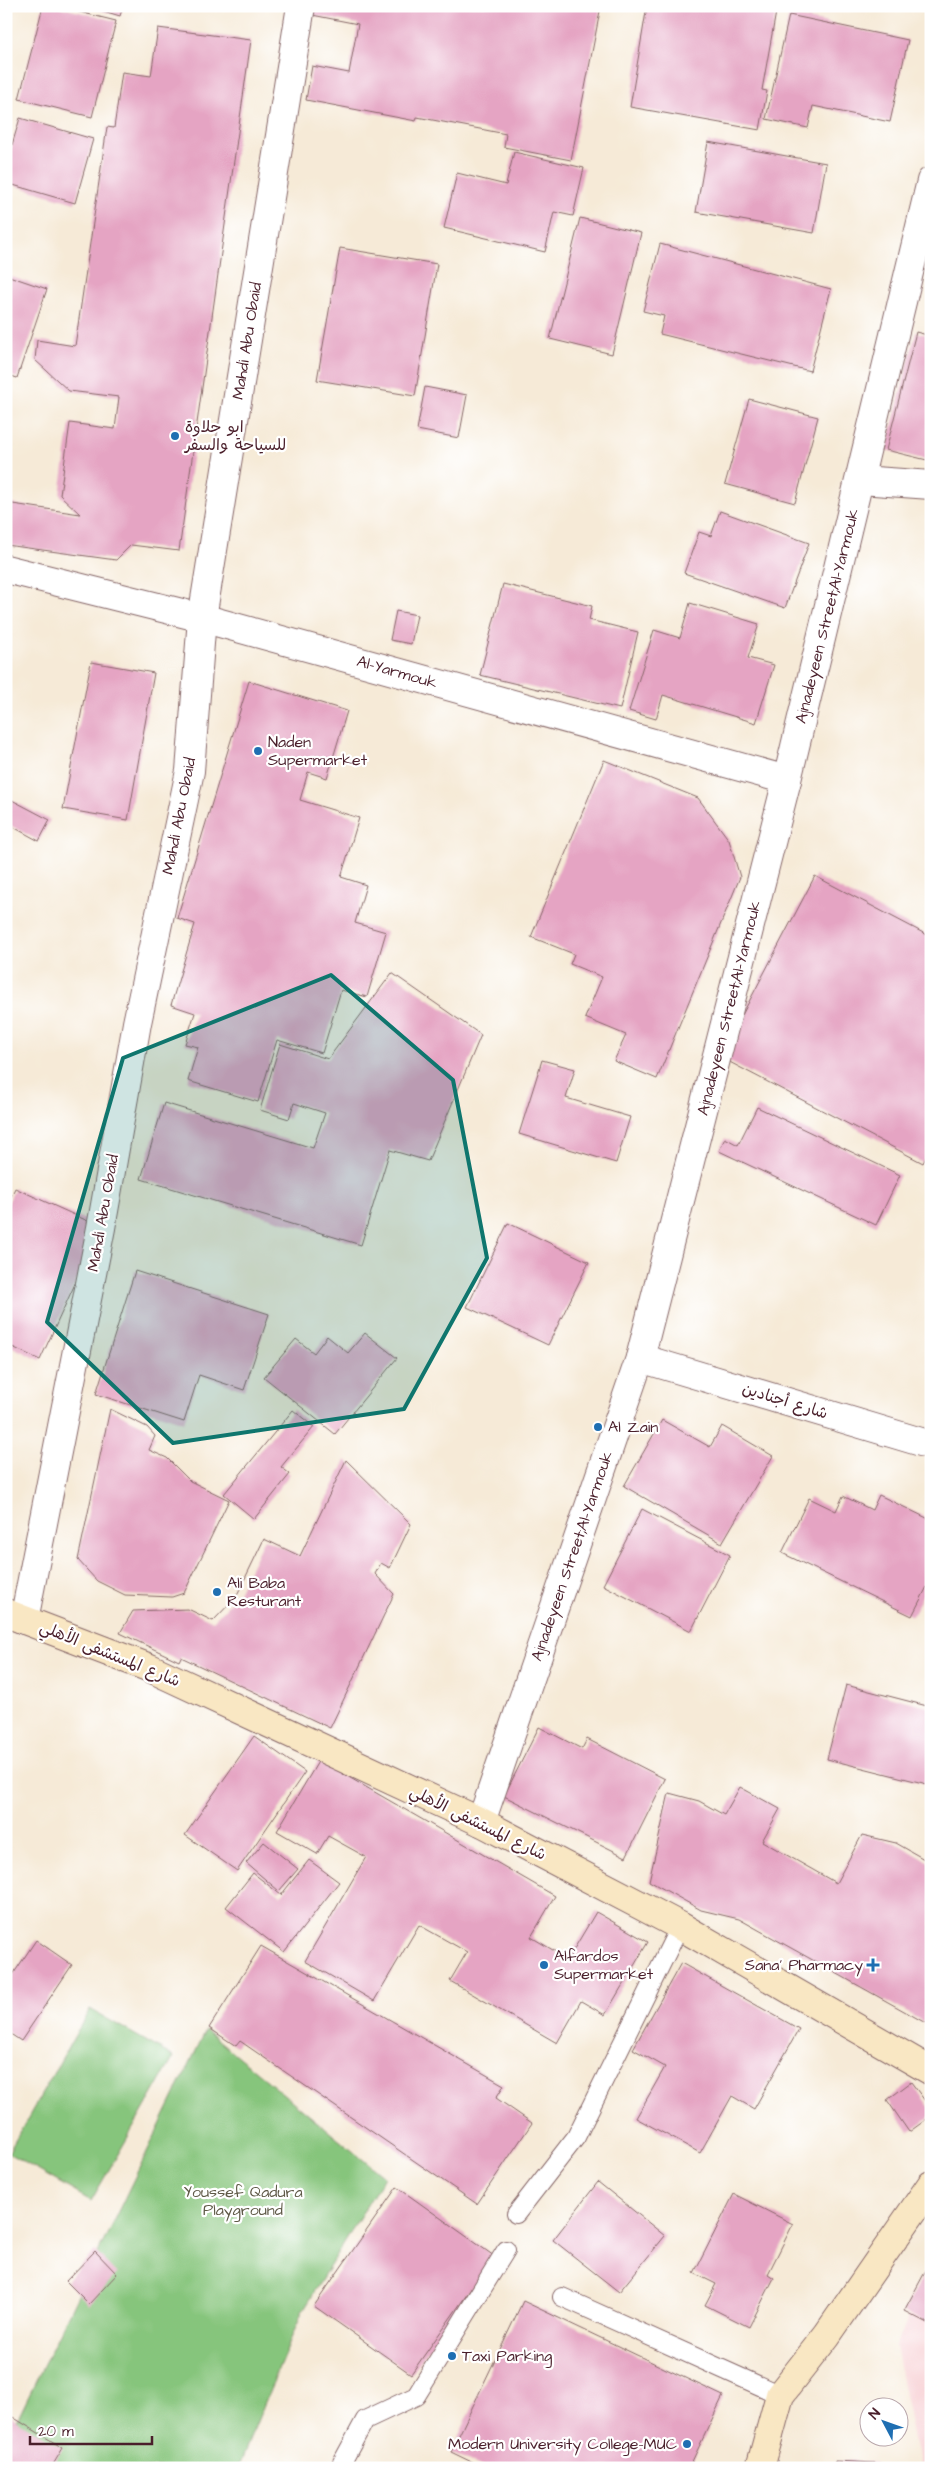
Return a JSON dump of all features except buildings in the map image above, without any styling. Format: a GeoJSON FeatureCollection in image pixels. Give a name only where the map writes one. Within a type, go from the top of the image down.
{"type":"FeatureCollection","features":[{"type":"Feature","properties":{"kind":"street","name":"Mahdi Abu Obaid"},"geometry":{"type":"LineString","coordinates":[[15,1616],[101,1228],[137,1023],[190,770],[202,618],[301,6]]}},
{"type":"Feature","properties":{"kind":"street","name":"Ajnadeyeen Street;Al-Yarmouk"},"geometry":{"type":"LineString","coordinates":[[481,1822],[640,1358],[787,780],[931,181]]}},
{"type":"Feature","properties":{"kind":"street"},"geometry":{"type":"LineString","coordinates":[[860,480],[931,484]]}},
{"type":"Feature","properties":{"kind":"street","name":"Al-Yarmouk"},"geometry":{"type":"LineString","coordinates":[[6,569],[202,618],[787,780]]}},
{"type":"Feature","properties":{"kind":"street","name":"شارع أجنادين"},"geometry":{"type":"LineString","coordinates":[[640,1358],[931,1445]]}},
{"type":"Feature","properties":{"kind":"street","name":"شارع المستشفى الأهلي"},"geometry":{"type":"LineString","coordinates":[[15,1616],[150,1668],[481,1822],[680,1926],[931,2071]]}},
{"type":"Feature","properties":{"kind":"street"},"geometry":{"type":"LineString","coordinates":[[760,2468],[780,2394],[826,2335],[931,2185]]}},
{"type":"Feature","properties":{"kind":"lane"},"geometry":{"type":"LineString","coordinates":[[516,2214],[576,2137],[680,1926]]}},
{"type":"Feature","properties":{"kind":"lane"},"geometry":{"type":"LineString","coordinates":[[339,2468],[365,2420],[416,2396],[506,2250]]}},
{"type":"Feature","properties":{"kind":"lane"},"geometry":{"type":"LineString","coordinates":[[562,2297],[780,2394]]}},
{"type":"Feature","properties":{"kind":"highlighted area"},"geometry":{"type":"Polygon","coordinates":[[[331,975],[453,1080],[487,1258],[404,1409],[173,1443],[47,1322],[123,1058],[331,975]]]}},
{"type":"Feature","properties":{"kind":"shaded area"},"geometry":{"type":"Polygon","coordinates":[[[931,2270],[931,2468],[920,2468],[910,2419],[910,2396],[905,2396],[895,2346],[931,2270]]]}},
{"type":"Feature","properties":{"kind":"green space"},"geometry":{"type":"Polygon","coordinates":[[[90,2009],[174,2057],[91,2201],[8,2153],[90,2009]]]}},
{"type":"Feature","properties":{"kind":"green space","name":"Youssef Qadura Playground"},"geometry":{"type":"Polygon","coordinates":[[[206,2030],[384,2177],[302,2312],[238,2468],[6,2468],[6,2443],[206,2030]]]}},
{"type":"Feature","properties":{"kind":"place","name":"ابو حلاوة للسياحة والسفر"},"geometry":{"type":"Point","coordinates":[175,436]}},
{"type":"Feature","properties":{"kind":"place","name":"Naden Supermarket"},"geometry":{"type":"Point","coordinates":[258,751]}},
{"type":"Feature","properties":{"kind":"place","name":"Al Zain"},"geometry":{"type":"Point","coordinates":[598,1427]}},
{"type":"Feature","properties":{"kind":"place","name":"Ali Baba Resturant"},"geometry":{"type":"Point","coordinates":[217,1592]}},
{"type":"Feature","properties":{"kind":"place","name":"Alfardos Supermarket"},"geometry":{"type":"Point","coordinates":[544,1965]}},
{"type":"Feature","properties":{"kind":"place","name":"Sana' Pharmacy"},"geometry":{"type":"Point","coordinates":[873,1965]}},
{"type":"Feature","properties":{"kind":"place","name":"Taxi Parking"},"geometry":{"type":"Point","coordinates":[452,2356]}},
{"type":"Feature","properties":{"kind":"place","name":"Modern University College-MUC"},"geometry":{"type":"Point","coordinates":[687,2444]}}]}
